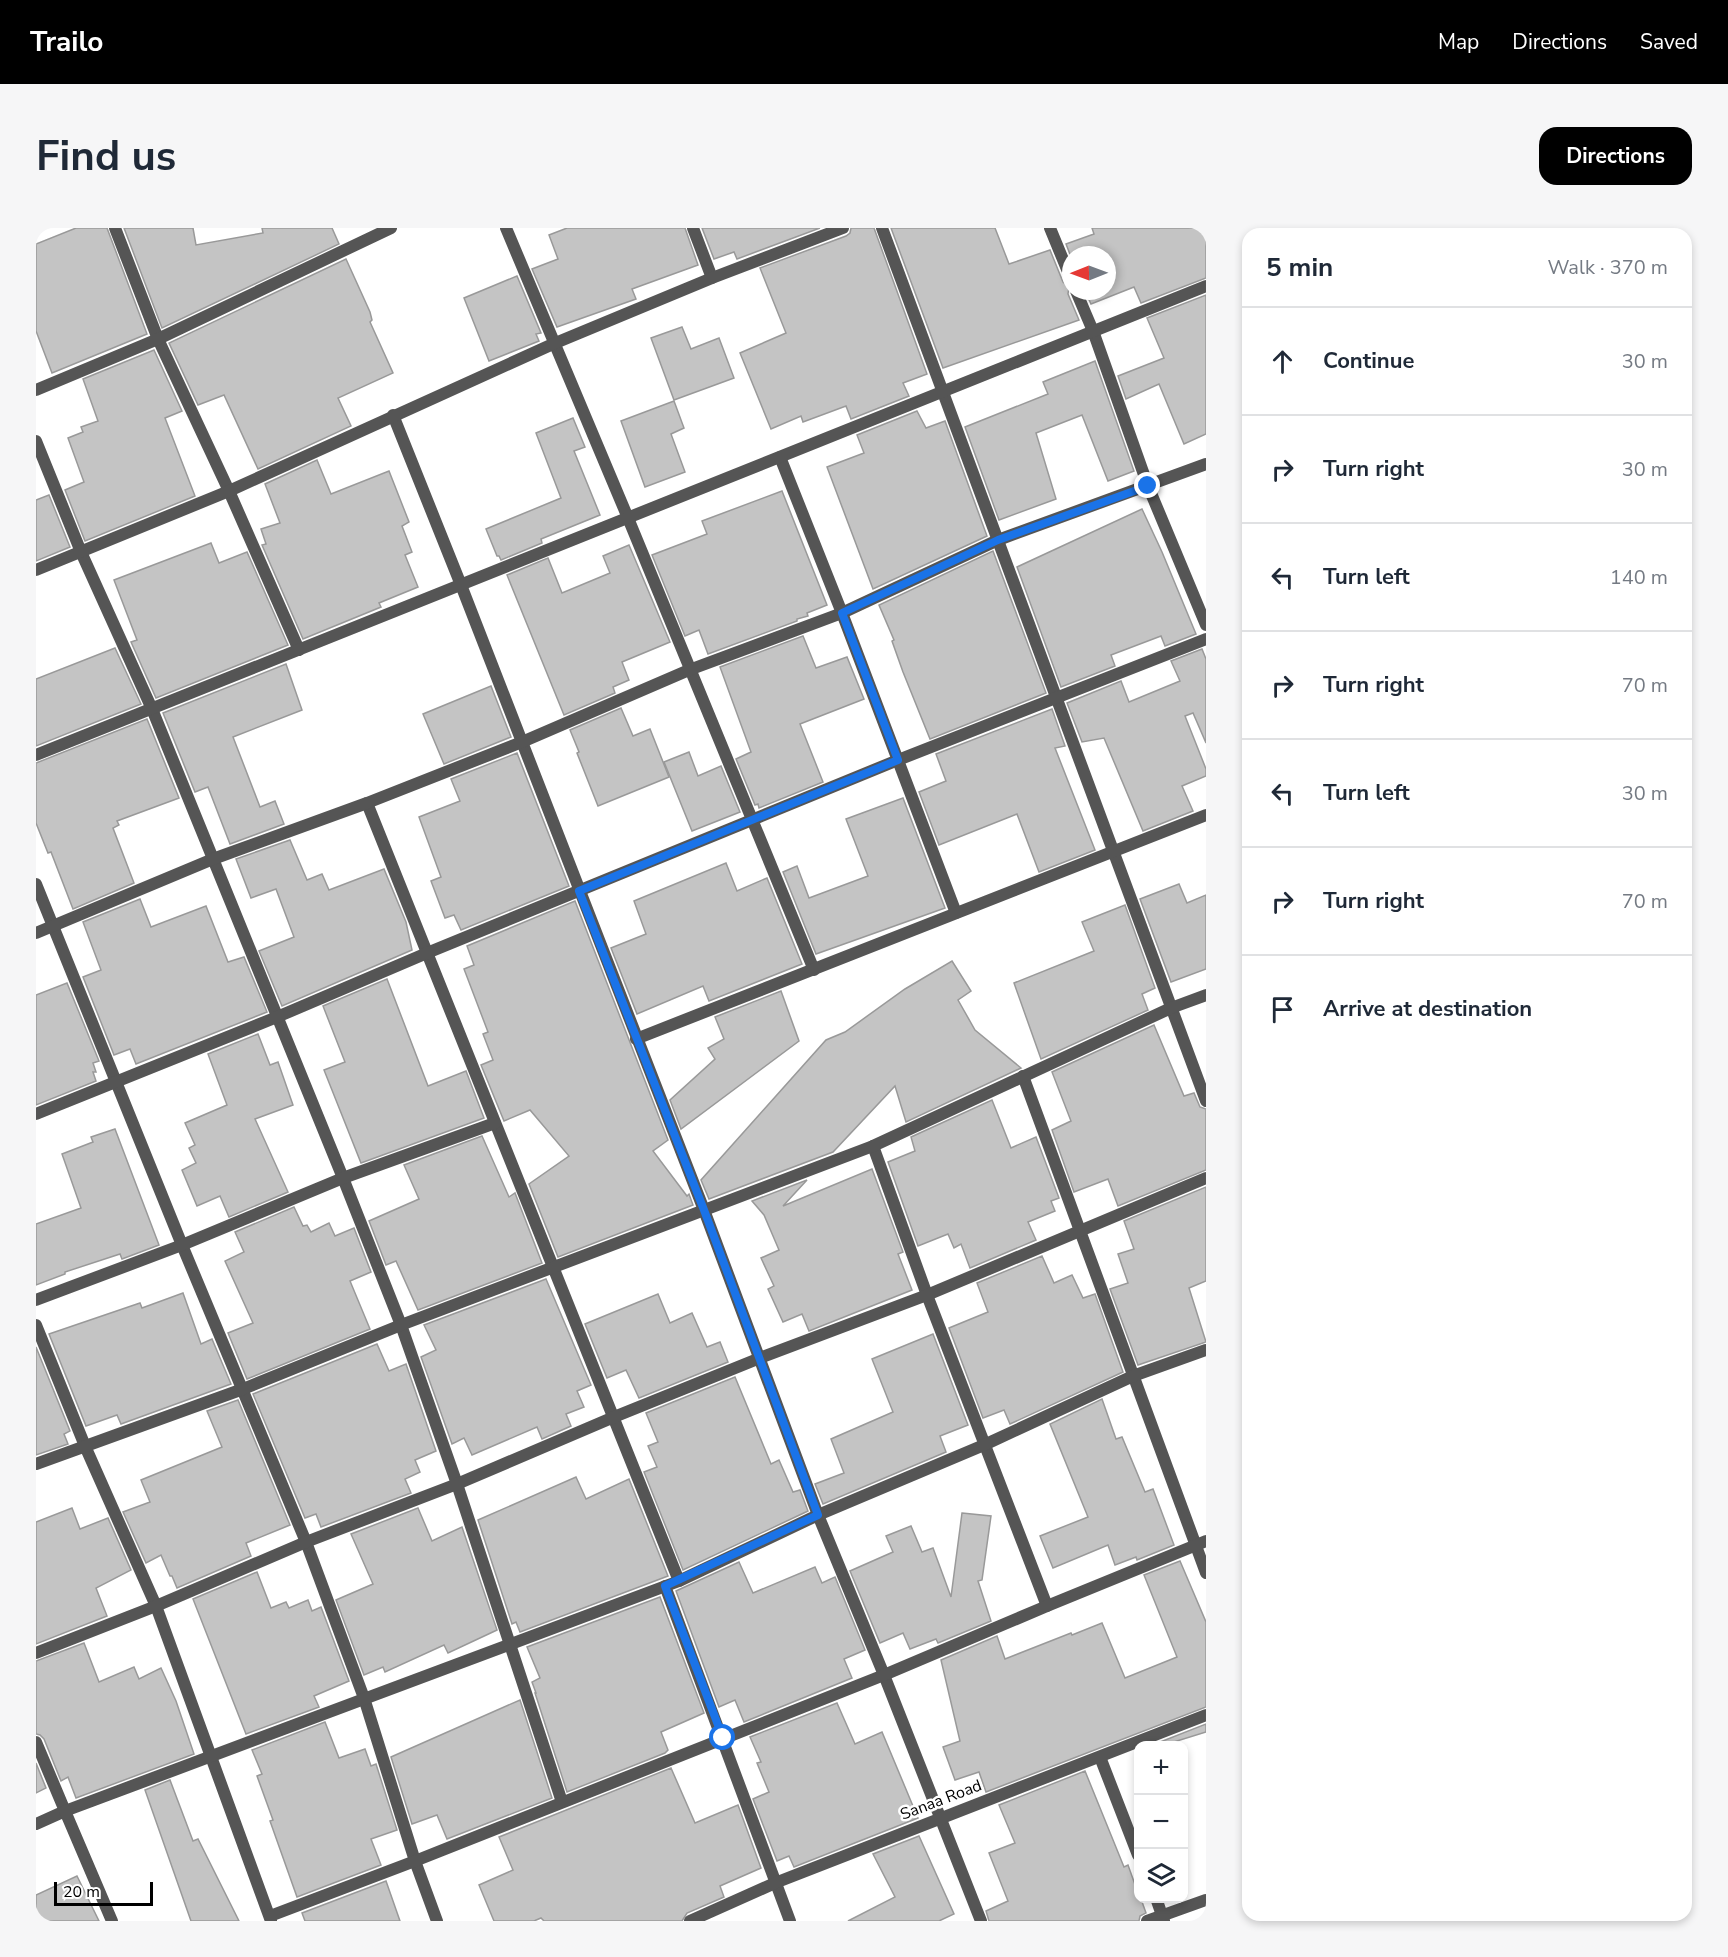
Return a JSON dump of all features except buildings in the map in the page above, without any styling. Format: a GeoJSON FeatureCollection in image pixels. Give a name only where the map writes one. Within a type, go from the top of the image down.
{"type":"FeatureCollection","features":[{"type":"Feature","properties":{"kind":"street"},"geometry":{"type":"LineString","coordinates":[[116,228],[158,339],[229,491],[299,650]]}},
{"type":"Feature","properties":{"kind":"street"},"geometry":{"type":"LineString","coordinates":[[36,390],[158,339],[391,228]]}},
{"type":"Feature","properties":{"kind":"street"},"geometry":{"type":"LineString","coordinates":[[506,228],[814,970]]}},
{"type":"Feature","properties":{"kind":"street"},"geometry":{"type":"LineString","coordinates":[[693,228],[712,278]]}},
{"type":"Feature","properties":{"kind":"street"},"geometry":{"type":"LineString","coordinates":[[36,570],[229,491],[553,344],[712,278],[843,228]]}},
{"type":"Feature","properties":{"kind":"street"},"geometry":{"type":"LineString","coordinates":[[882,228],[1206,1101]]}},
{"type":"Feature","properties":{"kind":"street"},"geometry":{"type":"LineString","coordinates":[[1050,228],[1062,257]]}},
{"type":"Feature","properties":{"kind":"street"},"geometry":{"type":"LineString","coordinates":[[36,755],[1206,286]]}},
{"type":"Feature","properties":{"kind":"street"},"geometry":{"type":"LineString","coordinates":[[1080,300],[1148,486],[1206,624]]}},
{"type":"Feature","properties":{"kind":"street"},"geometry":{"type":"LineString","coordinates":[[393,415],[704,1210],[818,1515],[981,1921]]}},
{"type":"Feature","properties":{"kind":"street"},"geometry":{"type":"LineString","coordinates":[[36,441],[81,552],[152,709],[401,1325],[457,1484],[562,1802]]}},
{"type":"Feature","properties":{"kind":"street"},"geometry":{"type":"LineString","coordinates":[[780,457],[956,913]]}},
{"type":"Feature","properties":{"kind":"street"},"geometry":{"type":"LineString","coordinates":[[36,933],[213,859],[367,804],[522,742],[689,670],[842,613],[998,540],[1206,464]]}},
{"type":"Feature","properties":{"kind":"street"},"geometry":{"type":"LineString","coordinates":[[36,1114],[277,1017],[898,760],[1206,639]]}},
{"type":"Feature","properties":{"kind":"street"},"geometry":{"type":"LineString","coordinates":[[367,804],[679,1581]]}},
{"type":"Feature","properties":{"kind":"street"},"geometry":{"type":"LineString","coordinates":[[636,1039],[1206,815]]}},
{"type":"Feature","properties":{"kind":"street"},"geometry":{"type":"LineString","coordinates":[[36,885],[306,1542],[364,1698],[436,1921]]}},
{"type":"Feature","properties":{"kind":"street"},"geometry":{"type":"LineString","coordinates":[[36,1464],[243,1389],[401,1325],[873,1146],[1172,1008],[1206,995]]}},
{"type":"Feature","properties":{"kind":"street"},"geometry":{"type":"LineString","coordinates":[[1023,1076],[1133,1376],[1201,1543],[1206,1573]]}},
{"type":"Feature","properties":{"kind":"street"},"geometry":{"type":"LineString","coordinates":[[36,1300],[182,1245],[343,1178],[495,1123]]}},
{"type":"Feature","properties":{"kind":"street"},"geometry":{"type":"LineString","coordinates":[[873,1146],[927,1295],[1047,1606]]}},
{"type":"Feature","properties":{"kind":"street"},"geometry":{"type":"LineString","coordinates":[[36,1653],[156,1606],[306,1542],[457,1484],[760,1358],[927,1295],[1206,1178]]}},
{"type":"Feature","properties":{"kind":"street"},"geometry":{"type":"LineString","coordinates":[[36,1325],[85,1446],[156,1606],[271,1918],[884,1676],[1201,1543]]}},
{"type":"Feature","properties":{"kind":"street"},"geometry":{"type":"LineString","coordinates":[[36,1824],[364,1698],[679,1581],[818,1515],[984,1445],[1133,1376],[1206,1350]]}},
{"type":"Feature","properties":{"kind":"street"},"geometry":{"type":"LineString","coordinates":[[665,1586],[790,1921]]}},
{"type":"Feature","properties":{"kind":"street","name":"Sanaa Road"},"geometry":{"type":"LineString","coordinates":[[690,1921],[775,1883],[1206,1715]]}},
{"type":"Feature","properties":{"kind":"street"},"geometry":{"type":"LineString","coordinates":[[36,1742],[112,1921]]}},
{"type":"Feature","properties":{"kind":"street"},"geometry":{"type":"LineString","coordinates":[[1100,1757],[1136,1849]]}},
{"type":"Feature","properties":{"kind":"street"},"geometry":{"type":"LineString","coordinates":[[1147,1921],[1163,1918],[1206,1900]]}},
{"type":"Feature","properties":{"kind":"street"},"geometry":{"type":"LineString","coordinates":[[1157,1903],[1163,1918]]}},
{"type":"Feature","properties":{"kind":"route"},"geometry":{"type":"LineString","coordinates":[[723,1738],[665,1586],[818,1515],[704,1210],[579,891],[898,760],[842,613],[998,540],[1148,486]]}}]}
